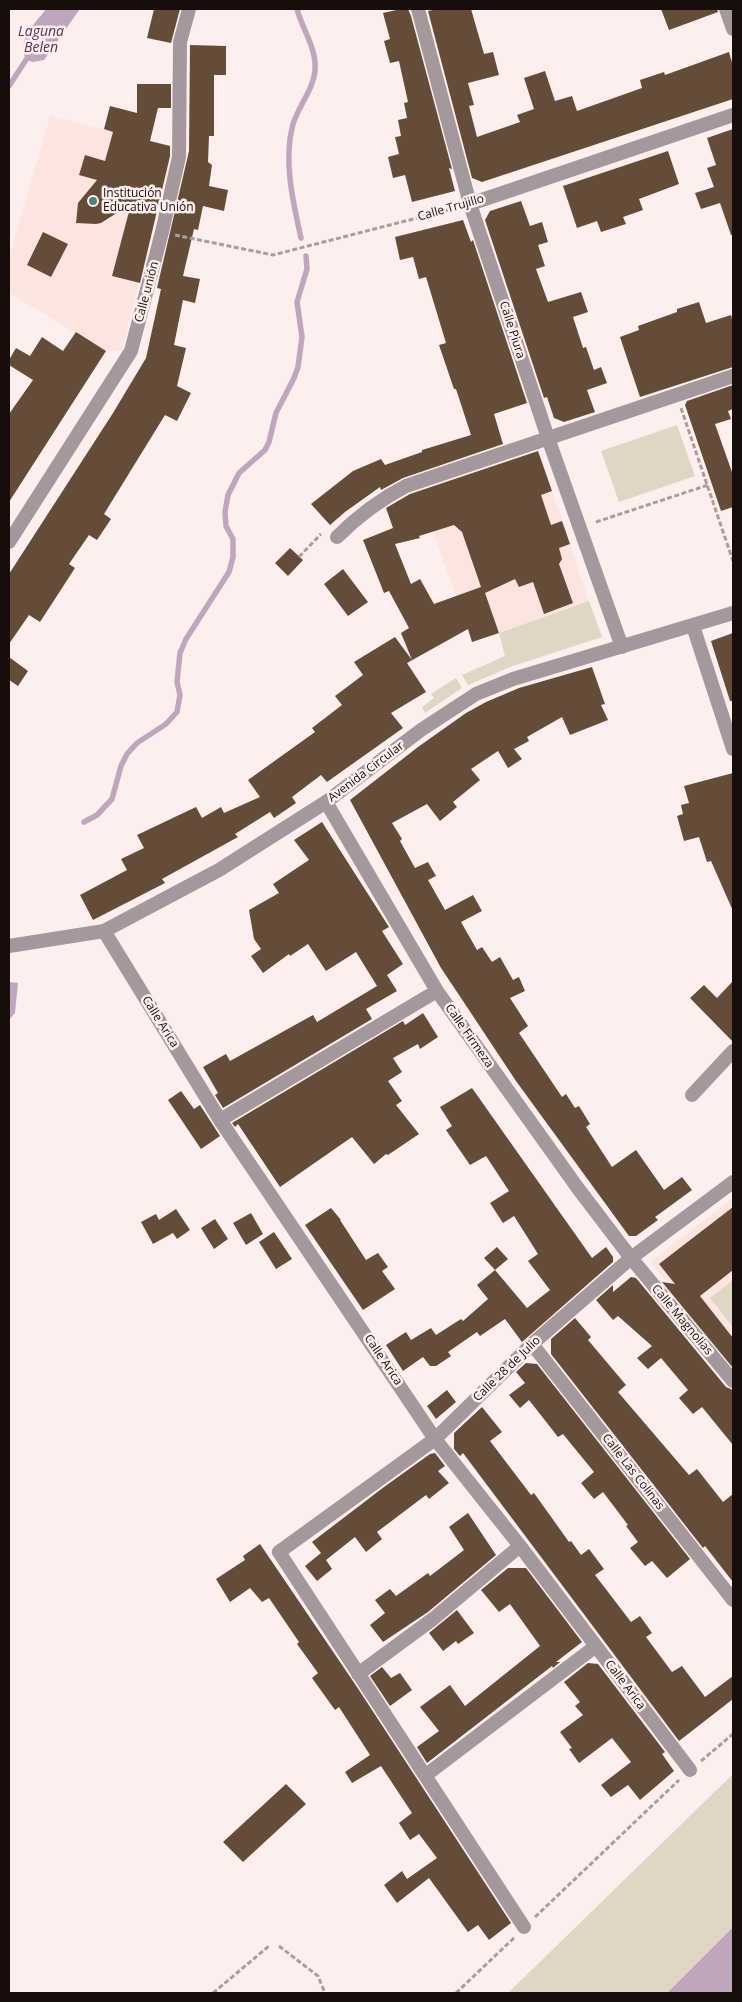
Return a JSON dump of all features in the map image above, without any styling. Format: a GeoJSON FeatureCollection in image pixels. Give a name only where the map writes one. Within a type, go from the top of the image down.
{"type":"FeatureCollection","features":[{"type":"Feature","properties":{"kind":"street","name":"Calle unión"},"geometry":{"type":"LineString","coordinates":[[9,542],[131,351],[179,158],[180,42],[189,9]]}},
{"type":"Feature","properties":{"kind":"street","name":"Calle Piura"},"geometry":{"type":"LineString","coordinates":[[418,9],[470,204],[548,438],[622,646]]}},
{"type":"Feature","properties":{"kind":"street"},"geometry":{"type":"LineString","coordinates":[[726,9],[733,29]]}},
{"type":"Feature","properties":{"kind":"street","name":"Calle Trujillo"},"geometry":{"type":"LineString","coordinates":[[470,204],[733,115]]}},
{"type":"Feature","properties":{"kind":"street"},"geometry":{"type":"LineString","coordinates":[[337,537],[357,517],[382,498],[406,486],[733,376]]}},
{"type":"Feature","properties":{"kind":"street","name":"Avenida Circular"},"geometry":{"type":"LineString","coordinates":[[9,946],[104,931],[219,870],[326,802],[421,730],[476,694],[513,679],[733,614]]}},
{"type":"Feature","properties":{"kind":"street"},"geometry":{"type":"LineString","coordinates":[[693,626],[733,749]]}},
{"type":"Feature","properties":{"kind":"street","name":"Calle Firmeza"},"geometry":{"type":"LineString","coordinates":[[326,802],[437,991],[577,1187],[631,1258]]}},
{"type":"Feature","properties":{"kind":"street","name":"Calle Arica"},"geometry":{"type":"LineString","coordinates":[[104,931],[220,1120],[435,1438],[520,1546],[690,1770]]}},
{"type":"Feature","properties":{"kind":"street"},"geometry":{"type":"LineString","coordinates":[[220,1120],[437,991]]}},
{"type":"Feature","properties":{"kind":"street"},"geometry":{"type":"LineString","coordinates":[[692,1094],[733,1051]]}},
{"type":"Feature","properties":{"kind":"street","name":"Calle 28 de Julio"},"geometry":{"type":"LineString","coordinates":[[358,1674],[279,1552],[435,1438],[532,1344],[631,1258],[733,1182]]}},
{"type":"Feature","properties":{"kind":"street","name":"Calle Magnolias"},"geometry":{"type":"LineString","coordinates":[[631,1258],[733,1381]]}},
{"type":"Feature","properties":{"kind":"street","name":"Calle Las Colinas"},"geometry":{"type":"LineString","coordinates":[[532,1344],[733,1600]]}},
{"type":"Feature","properties":{"kind":"street"},"geometry":{"type":"LineString","coordinates":[[520,1546],[433,1619],[358,1674],[524,1927]]}},
{"type":"Feature","properties":{"kind":"street"},"geometry":{"type":"LineString","coordinates":[[426,1775],[596,1646]]}},
{"type":"Feature","properties":{"kind":"path","name":"Calle Trujillo"},"geometry":{"type":"LineString","coordinates":[[162,232],[273,255],[470,204]]}},
{"type":"Feature","properties":{"kind":"path"},"geometry":{"type":"LineString","coordinates":[[681,406],[733,561]]}},
{"type":"Feature","properties":{"kind":"path"},"geometry":{"type":"LineString","coordinates":[[596,522],[708,485]]}},
{"type":"Feature","properties":{"kind":"path"},"geometry":{"type":"LineString","coordinates":[[299,556],[327,528],[337,537]]}},
{"type":"Feature","properties":{"kind":"path"},"geometry":{"type":"LineString","coordinates":[[456,1993],[690,1770],[733,1734]]}},
{"type":"Feature","properties":{"kind":"path"},"geometry":{"type":"LineString","coordinates":[[213,1993],[269,1946]]}},
{"type":"Feature","properties":{"kind":"path"},"geometry":{"type":"LineString","coordinates":[[279,1946],[318,1976],[325,1993]]}},
{"type":"Feature","properties":{"kind":"shaded area","name":"Institución Educativa Unión"},"geometry":{"type":"Polygon","coordinates":[[[50,116],[172,146],[171,157],[122,351],[106,351],[9,293],[9,258],[50,116]]]}},
{"type":"Feature","properties":{"kind":"shaded area"},"geometry":{"type":"Polygon","coordinates":[[[677,425],[695,476],[619,502],[601,451],[677,425]]]}},
{"type":"Feature","properties":{"kind":"shaded area"},"geometry":{"type":"Polygon","coordinates":[[[544,466],[589,601],[472,642],[433,531],[431,503],[544,466]]]}},
{"type":"Feature","properties":{"kind":"shaded area"},"geometry":{"type":"Polygon","coordinates":[[[589,601],[602,637],[510,667],[468,685],[462,675],[505,656],[499,633],[589,601]]]}},
{"type":"Feature","properties":{"kind":"shaded area"},"geometry":{"type":"Polygon","coordinates":[[[456,678],[462,688],[425,713],[422,707],[434,698],[431,694],[456,678]]]}},
{"type":"Feature","properties":{"kind":"shaded area"},"geometry":{"type":"Polygon","coordinates":[[[733,1198],[733,1361],[650,1262],[733,1198]]]}},
{"type":"Feature","properties":{"kind":"shaded area"},"geometry":{"type":"Polygon","coordinates":[[[733,1280],[733,1327],[710,1298],[733,1280]]]}},
{"type":"Feature","properties":{"kind":"shaded area"},"geometry":{"type":"Polygon","coordinates":[[[733,1774],[733,1927],[667,1993],[508,1993],[733,1774]]]}},
{"type":"Feature","properties":{"kind":"water","name":"Laguna Belen"},"geometry":{"type":"Polygon","coordinates":[[[46,9],[80,9],[44,60],[33,62],[26,60],[24,52],[25,39],[46,9]]]}},
{"type":"Feature","properties":{"kind":"water"},"geometry":{"type":"Polygon","coordinates":[[[9,982],[18,983],[15,1013],[9,1020],[9,982]]]}},
{"type":"Feature","properties":{"kind":"water"},"geometry":{"type":"Polygon","coordinates":[[[733,1927],[733,1993],[667,1993],[733,1927]]]}},
{"type":"Feature","properties":{"kind":"building"},"geometry":{"type":"Polygon","coordinates":[[[154,9],[180,9],[171,43],[147,38],[154,9]]]}},
{"type":"Feature","properties":{"kind":"building"},"geometry":{"type":"Polygon","coordinates":[[[408,9],[411,16],[452,169],[449,168],[455,191],[412,202],[405,175],[393,178],[388,157],[399,154],[395,137],[401,136],[398,120],[407,118],[404,103],[408,102],[399,61],[390,63],[384,41],[390,39],[383,13],[408,9]]]}},
{"type":"Feature","properties":{"kind":"building"},"geometry":{"type":"Polygon","coordinates":[[[438,9],[471,9],[484,54],[493,52],[499,75],[468,83],[474,105],[469,106],[477,137],[520,122],[517,115],[534,109],[524,78],[545,71],[555,101],[572,96],[577,111],[642,88],[640,80],[664,72],[665,75],[729,52],[733,66],[733,99],[482,182],[472,178],[428,11],[438,9]]]}},
{"type":"Feature","properties":{"kind":"building"},"geometry":{"type":"Polygon","coordinates":[[[661,9],[717,9],[718,12],[669,30],[661,9]]]}},
{"type":"Feature","properties":{"kind":"building"},"geometry":{"type":"Polygon","coordinates":[[[190,45],[226,46],[226,75],[214,75],[214,136],[209,136],[208,162],[212,165],[209,186],[228,190],[224,211],[203,206],[198,230],[194,229],[183,276],[200,279],[195,303],[183,300],[174,345],[186,348],[177,386],[191,393],[177,421],[165,415],[104,514],[111,519],[97,540],[89,535],[69,564],[75,568],[40,622],[29,615],[9,644],[9,574],[113,413],[146,358],[161,289],[157,288],[189,151],[190,45]]]}},
{"type":"Feature","properties":{"kind":"building"},"geometry":{"type":"Polygon","coordinates":[[[137,84],[171,84],[171,108],[158,108],[150,141],[170,146],[170,156],[140,283],[112,276],[131,204],[101,223],[76,223],[78,203],[97,180],[79,175],[85,155],[105,161],[113,132],[104,129],[110,106],[137,113],[137,84]]]}},
{"type":"Feature","properties":{"kind":"building"},"geometry":{"type":"Polygon","coordinates":[[[733,129],[733,235],[731,235],[720,203],[701,209],[695,193],[714,187],[707,168],[716,165],[707,138],[733,129]]]}},
{"type":"Feature","properties":{"kind":"building"},"geometry":{"type":"Polygon","coordinates":[[[668,151],[679,184],[639,199],[643,210],[623,217],[626,224],[601,232],[597,221],[577,228],[563,186],[668,151]]]}},
{"type":"Feature","properties":{"kind":"building"},"geometry":{"type":"Polygon","coordinates":[[[521,201],[530,226],[542,222],[548,242],[538,245],[545,266],[536,269],[548,302],[581,292],[588,312],[573,317],[583,348],[586,347],[594,370],[601,367],[607,383],[587,390],[595,412],[564,422],[554,418],[547,397],[544,398],[485,220],[490,211],[521,201]]]}},
{"type":"Feature","properties":{"kind":"building"},"geometry":{"type":"Polygon","coordinates":[[[463,220],[471,242],[473,240],[527,403],[494,414],[503,444],[403,478],[381,490],[380,487],[330,525],[311,504],[353,471],[381,459],[385,465],[422,452],[422,450],[471,435],[439,345],[446,343],[426,277],[419,279],[413,257],[400,260],[395,237],[463,220]]]}},
{"type":"Feature","properties":{"kind":"building"},"geometry":{"type":"Polygon","coordinates":[[[43,232],[68,244],[51,277],[27,265],[43,232]]]}},
{"type":"Feature","properties":{"kind":"building"},"geometry":{"type":"Polygon","coordinates":[[[699,302],[706,323],[731,315],[733,323],[733,367],[640,397],[620,337],[639,330],[638,326],[677,312],[677,309],[699,302]]]}},
{"type":"Feature","properties":{"kind":"building"},"geometry":{"type":"Polygon","coordinates":[[[76,332],[106,351],[9,502],[9,414],[33,380],[9,365],[9,360],[16,348],[30,356],[42,337],[63,351],[76,332]]]}},
{"type":"Feature","properties":{"kind":"building"},"geometry":{"type":"Polygon","coordinates":[[[733,385],[733,409],[728,411],[731,419],[715,424],[733,475],[733,507],[721,511],[685,405],[687,401],[733,385]]]}},
{"type":"Feature","properties":{"kind":"building"},"geometry":{"type":"Polygon","coordinates":[[[538,451],[552,491],[541,495],[551,525],[562,521],[570,544],[559,548],[562,559],[559,564],[573,603],[544,614],[533,582],[519,587],[515,579],[485,593],[499,633],[472,642],[468,629],[407,663],[426,692],[391,713],[403,728],[327,782],[321,775],[292,797],[296,803],[274,818],[270,812],[235,834],[238,837],[162,879],[165,883],[93,920],[80,895],[127,870],[121,859],[144,848],[137,835],[196,807],[202,818],[221,807],[224,813],[260,797],[248,780],[315,732],[312,728],[342,705],[335,696],[363,675],[354,662],[395,637],[412,660],[401,633],[409,628],[389,591],[384,593],[363,540],[393,528],[386,508],[410,494],[538,451]],[[454,525],[419,536],[420,538],[395,544],[411,584],[420,579],[434,604],[481,587],[462,532],[454,525]]]}},
{"type":"Feature","properties":{"kind":"building"},"geometry":{"type":"Polygon","coordinates":[[[290,548],[303,560],[288,576],[275,563],[290,548]]]}},
{"type":"Feature","properties":{"kind":"building"},"geometry":{"type":"Polygon","coordinates":[[[343,569],[368,602],[348,616],[324,584],[343,569]]]}},
{"type":"Feature","properties":{"kind":"building"},"geometry":{"type":"Polygon","coordinates":[[[733,633],[733,701],[730,701],[711,641],[733,633]]]}},
{"type":"Feature","properties":{"kind":"building"},"geometry":{"type":"Polygon","coordinates":[[[9,657],[28,671],[18,686],[9,680],[9,657]]]}},
{"type":"Feature","properties":{"kind":"building"},"geometry":{"type":"Polygon","coordinates":[[[592,667],[605,704],[601,705],[608,720],[570,735],[562,717],[527,737],[529,741],[514,749],[522,759],[508,768],[498,751],[471,769],[480,780],[453,802],[457,807],[440,821],[427,804],[392,823],[402,839],[400,841],[415,868],[428,862],[436,876],[428,880],[445,910],[473,895],[482,911],[461,922],[477,950],[482,947],[492,962],[500,957],[513,980],[519,977],[525,991],[510,998],[528,1026],[519,1033],[562,1097],[566,1094],[575,1108],[579,1106],[590,1124],[586,1127],[612,1167],[636,1150],[664,1190],[682,1177],[692,1190],[655,1217],[658,1220],[636,1236],[629,1236],[516,1081],[441,968],[350,800],[418,747],[466,713],[486,702],[519,688],[592,667]]]}},
{"type":"Feature","properties":{"kind":"building"},"geometry":{"type":"Polygon","coordinates":[[[733,773],[733,911],[711,861],[707,862],[699,837],[684,841],[677,816],[683,814],[681,805],[689,803],[684,786],[733,773]]]}},
{"type":"Feature","properties":{"kind":"building"},"geometry":{"type":"Polygon","coordinates":[[[322,822],[389,927],[382,931],[403,964],[387,975],[397,991],[366,1009],[372,1019],[223,1108],[215,1095],[218,1093],[203,1067],[226,1054],[230,1061],[313,1015],[317,1022],[377,986],[356,952],[326,971],[308,944],[290,956],[289,954],[263,973],[251,956],[261,949],[254,939],[249,910],[279,893],[273,884],[309,860],[294,840],[322,822]]]}},
{"type":"Feature","properties":{"kind":"building"},"geometry":{"type":"Polygon","coordinates":[[[733,981],[733,1042],[690,998],[704,985],[717,998],[733,981]]]}},
{"type":"Feature","properties":{"kind":"building"},"geometry":{"type":"Polygon","coordinates":[[[423,1013],[438,1037],[420,1049],[418,1044],[393,1058],[402,1072],[388,1081],[402,1101],[396,1105],[419,1134],[388,1155],[386,1154],[374,1164],[352,1137],[280,1187],[238,1124],[235,1127],[232,1123],[403,1021],[405,1025],[423,1013]]]}},
{"type":"Feature","properties":{"kind":"building"},"geometry":{"type":"Polygon","coordinates":[[[472,1088],[592,1258],[606,1247],[613,1257],[613,1262],[522,1342],[505,1319],[480,1336],[477,1332],[448,1352],[451,1356],[436,1366],[430,1366],[423,1357],[403,1371],[386,1345],[406,1332],[411,1340],[431,1328],[436,1335],[461,1319],[463,1321],[488,1299],[477,1285],[495,1270],[527,1308],[550,1290],[528,1261],[538,1254],[514,1216],[503,1223],[490,1203],[509,1191],[486,1156],[470,1165],[446,1130],[452,1126],[440,1107],[472,1088]]]}},
{"type":"Feature","properties":{"kind":"building"},"geometry":{"type":"Polygon","coordinates":[[[181,1091],[194,1109],[200,1105],[220,1136],[201,1149],[168,1100],[181,1091]]]}},
{"type":"Feature","properties":{"kind":"building"},"geometry":{"type":"Polygon","coordinates":[[[733,1207],[733,1270],[700,1296],[733,1338],[733,1368],[662,1282],[675,1284],[659,1264],[733,1207]]]}},
{"type":"Feature","properties":{"kind":"building"},"geometry":{"type":"Polygon","coordinates":[[[331,1208],[341,1220],[366,1260],[378,1253],[388,1267],[382,1271],[395,1289],[363,1310],[305,1225],[331,1208]]]}},
{"type":"Feature","properties":{"kind":"building"},"geometry":{"type":"Polygon","coordinates":[[[176,1209],[190,1230],[177,1239],[173,1233],[153,1244],[141,1222],[156,1214],[159,1220],[176,1209]]]}},
{"type":"Feature","properties":{"kind":"building"},"geometry":{"type":"Polygon","coordinates":[[[251,1213],[263,1234],[246,1245],[233,1223],[251,1213]]]}},
{"type":"Feature","properties":{"kind":"building"},"geometry":{"type":"Polygon","coordinates":[[[215,1219],[228,1239],[214,1249],[201,1228],[215,1219]]]}},
{"type":"Feature","properties":{"kind":"building"},"geometry":{"type":"Polygon","coordinates":[[[274,1232],[292,1259],[276,1269],[259,1242],[274,1232]]]}},
{"type":"Feature","properties":{"kind":"building"},"geometry":{"type":"Polygon","coordinates":[[[497,1247],[508,1259],[495,1270],[484,1258],[497,1247]]]}},
{"type":"Feature","properties":{"kind":"building"},"geometry":{"type":"Polygon","coordinates":[[[631,1277],[636,1278],[726,1387],[733,1390],[733,1445],[702,1407],[693,1414],[679,1398],[688,1390],[661,1358],[648,1369],[637,1358],[652,1346],[618,1316],[613,1320],[596,1300],[613,1285],[613,1292],[631,1277]]]}},
{"type":"Feature","properties":{"kind":"building"},"geometry":{"type":"Polygon","coordinates":[[[575,1318],[591,1337],[588,1340],[626,1385],[618,1392],[689,1475],[697,1469],[723,1502],[733,1494],[733,1582],[705,1546],[703,1548],[551,1354],[551,1339],[575,1318]]]}},
{"type":"Feature","properties":{"kind":"building"},"geometry":{"type":"Polygon","coordinates":[[[526,1363],[537,1364],[690,1559],[667,1578],[652,1561],[645,1566],[630,1548],[638,1542],[626,1526],[628,1525],[603,1492],[594,1499],[581,1483],[594,1472],[563,1434],[558,1437],[529,1400],[520,1408],[509,1395],[525,1383],[516,1372],[526,1363]]]}},
{"type":"Feature","properties":{"kind":"building"},"geometry":{"type":"Polygon","coordinates":[[[447,1390],[456,1402],[436,1419],[427,1406],[447,1390]]]}},
{"type":"Feature","properties":{"kind":"building"},"geometry":{"type":"Polygon","coordinates":[[[482,1407],[502,1432],[490,1441],[531,1495],[534,1493],[569,1542],[571,1541],[581,1555],[589,1549],[604,1569],[595,1575],[631,1622],[640,1616],[652,1633],[646,1637],[672,1672],[682,1666],[705,1697],[733,1676],[733,1699],[679,1741],[463,1453],[460,1456],[454,1449],[454,1433],[482,1407]]]}},
{"type":"Feature","properties":{"kind":"building"},"geometry":{"type":"Polygon","coordinates":[[[435,1453],[445,1466],[438,1471],[449,1483],[429,1499],[426,1495],[377,1532],[382,1539],[366,1552],[355,1537],[326,1560],[332,1569],[317,1581],[305,1566],[321,1553],[312,1542],[384,1487],[430,1454],[435,1453]]]}},
{"type":"Feature","properties":{"kind":"building"},"geometry":{"type":"Polygon","coordinates":[[[468,1513],[496,1555],[428,1612],[383,1642],[370,1625],[385,1613],[375,1600],[390,1589],[396,1596],[428,1573],[430,1576],[464,1550],[449,1527],[468,1513]]]}},
{"type":"Feature","properties":{"kind":"building"},"geometry":{"type":"Polygon","coordinates":[[[260,1544],[357,1687],[511,1923],[489,1940],[478,1925],[468,1932],[429,1878],[397,1903],[384,1885],[402,1871],[407,1879],[437,1858],[419,1834],[410,1840],[399,1823],[412,1813],[381,1766],[352,1783],[345,1772],[370,1755],[339,1707],[335,1710],[312,1678],[318,1673],[297,1644],[299,1642],[269,1598],[262,1602],[250,1588],[230,1602],[216,1579],[245,1560],[243,1556],[260,1544]]]}},
{"type":"Feature","properties":{"kind":"building"},"geometry":{"type":"Polygon","coordinates":[[[508,1568],[526,1568],[582,1642],[556,1662],[560,1662],[553,1668],[552,1666],[427,1763],[417,1747],[439,1731],[420,1707],[450,1685],[465,1706],[540,1646],[510,1604],[499,1612],[481,1590],[508,1568]]]}},
{"type":"Feature","properties":{"kind":"building"},"geometry":{"type":"Polygon","coordinates":[[[457,1610],[474,1633],[458,1644],[456,1641],[443,1651],[429,1633],[457,1610]]]}},
{"type":"Feature","properties":{"kind":"building"},"geometry":{"type":"Polygon","coordinates":[[[588,1663],[598,1664],[665,1752],[662,1754],[674,1771],[640,1800],[628,1785],[611,1797],[601,1785],[631,1762],[612,1738],[579,1763],[569,1749],[572,1748],[560,1732],[583,1715],[575,1706],[580,1702],[564,1682],[588,1663]]]}},
{"type":"Feature","properties":{"kind":"building"},"geometry":{"type":"Polygon","coordinates":[[[382,1667],[391,1678],[400,1673],[412,1690],[390,1706],[370,1676],[382,1667]]]}},
{"type":"Feature","properties":{"kind":"building"},"geometry":{"type":"Polygon","coordinates":[[[286,1784],[306,1804],[243,1862],[223,1842],[286,1784]]]}},
{"type":"Feature","properties":{"kind":"waterway"},"geometry":{"type":"LineString","coordinates":[[297,9],[312,47],[315,63],[312,85],[293,124],[290,138],[290,181],[301,238]]}},
{"type":"Feature","properties":{"kind":"waterway"},"geometry":{"type":"LineString","coordinates":[[9,86],[26,60]]}},
{"type":"Feature","properties":{"kind":"waterway"},"geometry":{"type":"LineString","coordinates":[[84,822],[97,815],[112,799],[121,766],[127,754],[137,743],[166,724],[177,712],[180,695],[177,682],[180,653],[186,639],[229,572],[233,557],[233,539],[226,526],[225,512],[228,495],[239,473],[265,450],[269,442],[276,413],[298,367],[302,337],[297,302],[307,269],[306,256]]}},
{"type":"Feature","properties":{"kind":"place","name":"Institución Educativa Unión"},"geometry":{"type":"Point","coordinates":[93,201]}}]}
